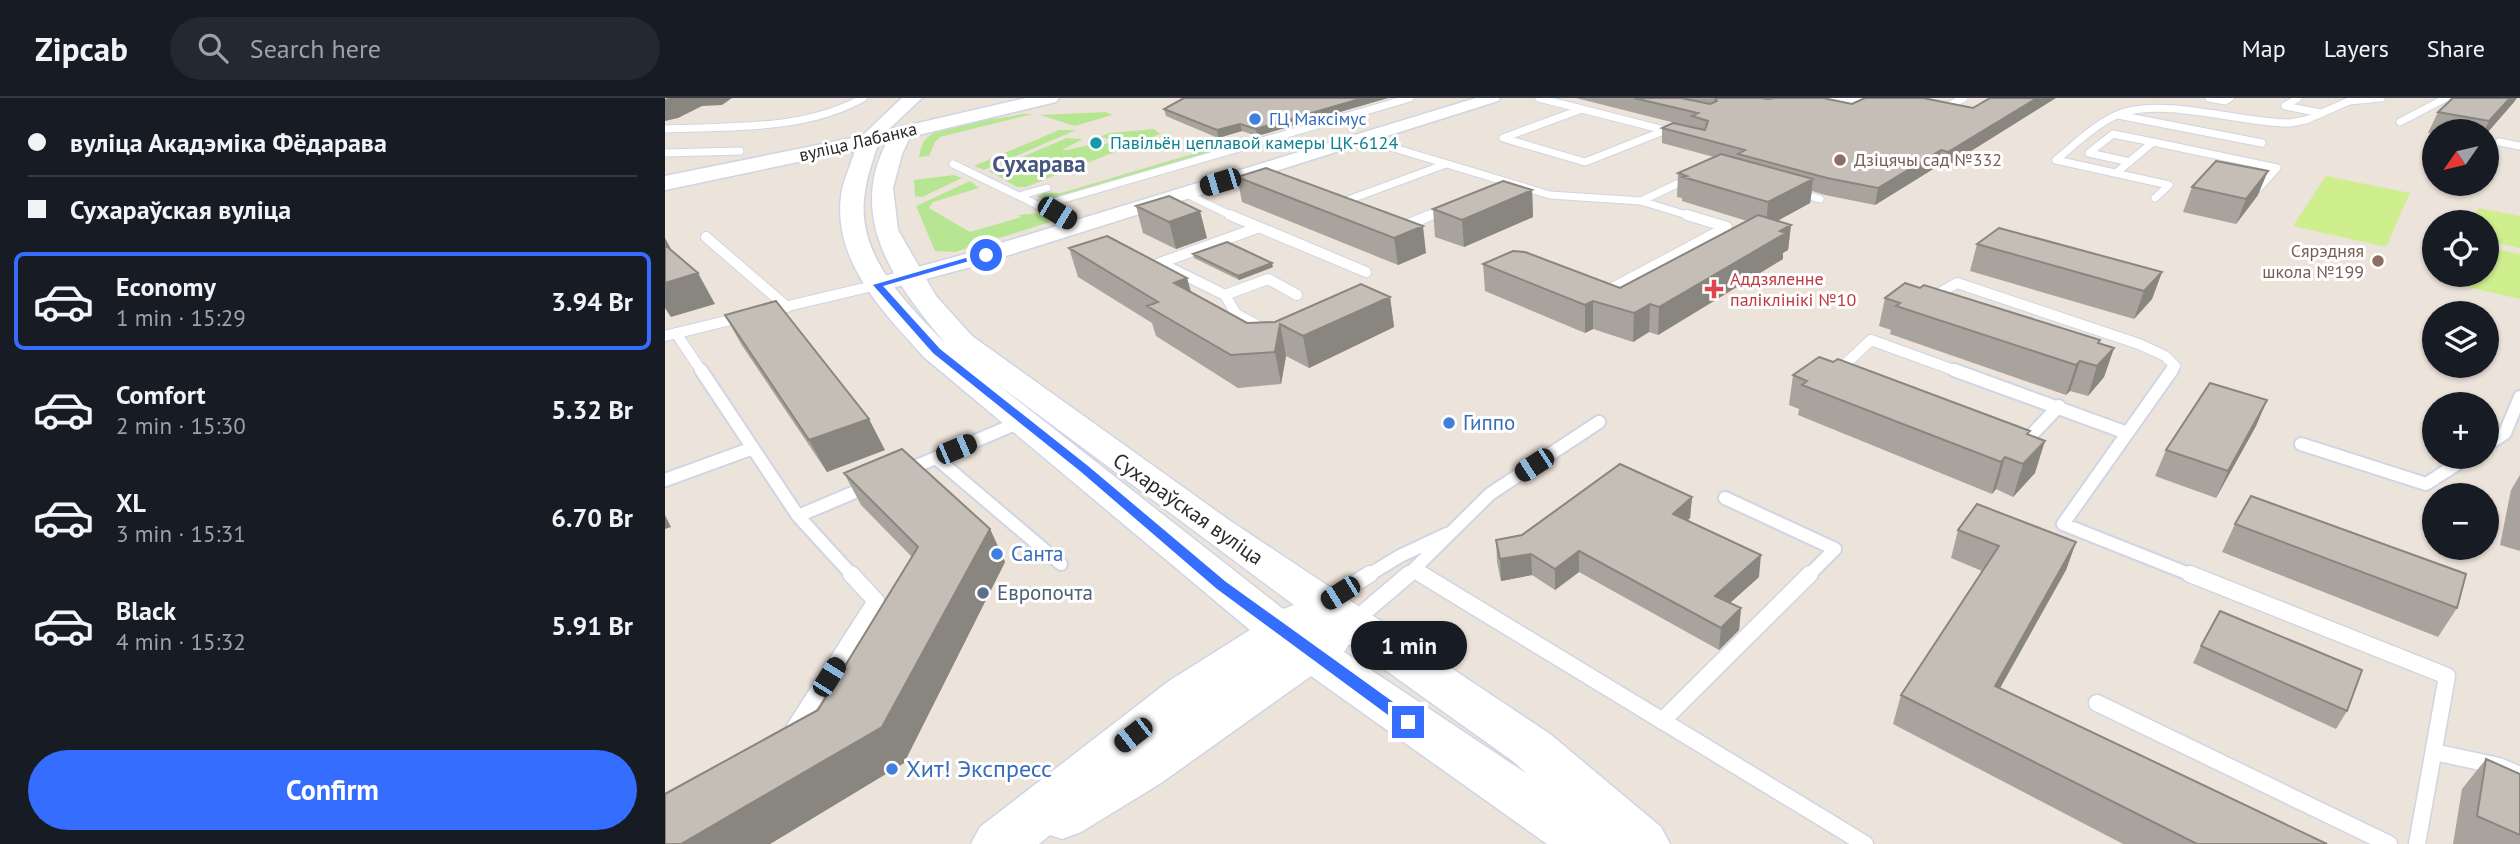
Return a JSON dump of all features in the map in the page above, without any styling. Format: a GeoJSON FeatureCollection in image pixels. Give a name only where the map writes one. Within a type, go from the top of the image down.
{"type":"FeatureCollection","features":[{"type":"Feature","properties":{"kind":"main road","name":"вуліца Лабанка"},"geometry":{"type":"LineString","coordinates":[[665,183],[814,153],[867,149],[900,133],[1050,98]]}},
{"type":"Feature","properties":{"kind":"main road"},"geometry":{"type":"LineString","coordinates":[[921,102],[986,113]]}},
{"type":"Feature","properties":{"kind":"main road","name":"Сухараўская вуліца"},"geometry":{"type":"LineString","coordinates":[[893,281],[881,206],[886,169],[900,133],[921,102]]}},
{"type":"Feature","properties":{"kind":"main road","name":"Сухараўская вуліца"},"geometry":{"type":"LineString","coordinates":[[921,102],[867,149],[852,192],[851,212],[853,236],[893,281],[936,351],[1296,642],[1471,765],[1562,825],[1598,844]]}},
{"type":"Feature","properties":{"kind":"main road","name":"Сухараўская вуліца"},"geometry":{"type":"LineString","coordinates":[[893,281],[924,300],[961,342],[1112,456],[1532,747],[1642,844]]}},
{"type":"Feature","properties":{"kind":"main road"},"geometry":{"type":"LineString","coordinates":[[1016,844],[1143,768],[1296,642],[1338,613]]}},
{"type":"Feature","properties":{"kind":"main road"},"geometry":{"type":"LineString","coordinates":[[999,844],[1186,694],[1296,642]]}},
{"type":"Feature","properties":{"kind":"street"},"geometry":{"type":"LineString","coordinates":[[893,281],[1492,98]]}},
{"type":"Feature","properties":{"kind":"lane"},"geometry":{"type":"LineString","coordinates":[[665,129],[798,121],[851,108],[863,98]]}},
{"type":"Feature","properties":{"kind":"lane"},"geometry":{"type":"LineString","coordinates":[[1043,205],[1410,98]]}},
{"type":"Feature","properties":{"kind":"lane"},"geometry":{"type":"LineString","coordinates":[[1539,98],[1678,133]]}},
{"type":"Feature","properties":{"kind":"lane"},"geometry":{"type":"LineString","coordinates":[[1931,108],[1943,110],[1964,98]]}},
{"type":"Feature","properties":{"kind":"lane"},"geometry":{"type":"LineString","coordinates":[[2209,98],[2225,101],[2230,98]]}},
{"type":"Feature","properties":{"kind":"lane"},"geometry":{"type":"LineString","coordinates":[[2298,98],[2285,106],[2321,113]]}},
{"type":"Feature","properties":{"kind":"lane"},"geometry":{"type":"LineString","coordinates":[[2155,198],[2169,185],[2056,160],[2117,115],[2153,108],[2272,123],[2313,120],[2321,113],[2348,101],[2381,98]]}},
{"type":"Feature","properties":{"kind":"lane"},"geometry":{"type":"LineString","coordinates":[[2400,122],[2411,111],[2436,107],[2446,98]]}},
{"type":"Feature","properties":{"kind":"lane"},"geometry":{"type":"LineString","coordinates":[[1812,101],[1884,99]]}},
{"type":"Feature","properties":{"kind":"lane"},"geometry":{"type":"LineString","coordinates":[[1582,109],[1503,138],[1585,162],[1666,130]]}},
{"type":"Feature","properties":{"kind":"lane"},"geometry":{"type":"LineString","coordinates":[[2117,115],[2263,143]]}},
{"type":"Feature","properties":{"kind":"lane"},"geometry":{"type":"LineString","coordinates":[[2130,162],[2089,153],[2113,134],[2277,167],[2259,188]]}},
{"type":"Feature","properties":{"kind":"lane"},"geometry":{"type":"LineString","coordinates":[[1364,139],[1550,195],[1641,201],[1727,227],[1608,293],[1595,288]]}},
{"type":"Feature","properties":{"kind":"lane"},"geometry":{"type":"LineString","coordinates":[[2116,173],[2153,142]]}},
{"type":"Feature","properties":{"kind":"lane"},"geometry":{"type":"LineString","coordinates":[[2499,142],[2520,146]]}},
{"type":"Feature","properties":{"kind":"lane"},"geometry":{"type":"LineString","coordinates":[[665,153],[740,151]]}},
{"type":"Feature","properties":{"kind":"lane"},"geometry":{"type":"LineString","coordinates":[[953,164],[1043,205],[1079,225]]}},
{"type":"Feature","properties":{"kind":"lane"},"geometry":{"type":"LineString","coordinates":[[1353,208],[1340,203],[1446,164]]}},
{"type":"Feature","properties":{"kind":"lane"},"geometry":{"type":"LineString","coordinates":[[1641,201],[1703,172]]}},
{"type":"Feature","properties":{"kind":"lane"},"geometry":{"type":"LineString","coordinates":[[1498,188],[1509,183]]}},
{"type":"Feature","properties":{"kind":"lane"},"geometry":{"type":"LineString","coordinates":[[1022,195],[1047,188]]}},
{"type":"Feature","properties":{"kind":"lane"},"geometry":{"type":"LineString","coordinates":[[1782,188],[1820,199]]}},
{"type":"Feature","properties":{"kind":"lane"},"geometry":{"type":"LineString","coordinates":[[1185,193],[1257,228],[1366,272]]}},
{"type":"Feature","properties":{"kind":"lane"},"geometry":{"type":"LineString","coordinates":[[1391,222],[1404,226],[1452,207]]}},
{"type":"Feature","properties":{"kind":"lane"},"geometry":{"type":"LineString","coordinates":[[1257,228],[1160,263],[1225,295],[1237,314],[1276,336]]}},
{"type":"Feature","properties":{"kind":"lane"},"geometry":{"type":"LineString","coordinates":[[706,237],[787,307]]}},
{"type":"Feature","properties":{"kind":"lane"},"geometry":{"type":"LineString","coordinates":[[1225,295],[1268,279],[1297,295]]}},
{"type":"Feature","properties":{"kind":"lane"},"geometry":{"type":"LineString","coordinates":[[775,746],[787,739],[815,700],[876,601],[799,516],[670,335],[893,281]]}},
{"type":"Feature","properties":{"kind":"lane"},"geometry":{"type":"LineString","coordinates":[[1938,295],[1957,282],[2117,336],[2165,356],[2175,366],[2063,524],[2447,676],[2417,844]]}},
{"type":"Feature","properties":{"kind":"lane"},"geometry":{"type":"LineString","coordinates":[[1845,378],[1835,374],[1871,340],[2127,433]]}},
{"type":"Feature","properties":{"kind":"lane"},"geometry":{"type":"LineString","coordinates":[[2499,437],[2505,433],[2520,397]]}},
{"type":"Feature","properties":{"kind":"lane"},"geometry":{"type":"LineString","coordinates":[[2008,440],[2023,445],[2059,407]]}},
{"type":"Feature","properties":{"kind":"lane"},"geometry":{"type":"LineString","coordinates":[[799,516],[1022,421]]}},
{"type":"Feature","properties":{"kind":"lane"},"geometry":{"type":"LineString","coordinates":[[1338,613],[1414,570],[1490,494],[1599,422]]}},
{"type":"Feature","properties":{"kind":"lane"},"geometry":{"type":"LineString","coordinates":[[2301,444],[2426,484],[2449,469]]}},
{"type":"Feature","properties":{"kind":"lane"},"geometry":{"type":"LineString","coordinates":[[665,480],[753,448]]}},
{"type":"Feature","properties":{"kind":"lane"},"geometry":{"type":"LineString","coordinates":[[936,458],[1061,564]]}},
{"type":"Feature","properties":{"kind":"lane"},"geometry":{"type":"LineString","coordinates":[[1662,721],[1835,549],[1725,498]]}},
{"type":"Feature","properties":{"kind":"lane"},"geometry":{"type":"LineString","coordinates":[[1338,613],[1400,556],[1457,529]]}},
{"type":"Feature","properties":{"kind":"lane"},"geometry":{"type":"LineString","coordinates":[[1414,570],[1865,844]]}},
{"type":"Feature","properties":{"kind":"lane"},"geometry":{"type":"LineString","coordinates":[[2097,703],[2389,844]]}},
{"type":"Feature","properties":{"kind":"lane"},"geometry":{"type":"LineString","coordinates":[[2434,752],[2499,766],[2520,775]]}},
{"type":"Feature","properties":{"kind":"green space"},"geometry":{"type":"Polygon","coordinates":[[[1106,112],[1112,115],[1075,126],[1040,115],[1106,112]]]}},
{"type":"Feature","properties":{"kind":"green space"},"geometry":{"type":"Polygon","coordinates":[[[1032,114],[940,137],[929,156],[919,157],[924,141],[943,129],[1032,114]]]}},
{"type":"Feature","properties":{"kind":"green space"},"geometry":{"type":"Polygon","coordinates":[[[1154,129],[1160,134],[1026,187],[1017,187],[989,171],[1067,138],[1083,139],[1062,150],[1100,146],[1115,140],[1100,137],[1109,133],[1154,129]]]}},
{"type":"Feature","properties":{"kind":"green space"},"geometry":{"type":"Polygon","coordinates":[[[1059,130],[1076,130],[984,170],[974,166],[1059,130]]]}},
{"type":"Feature","properties":{"kind":"green space"},"geometry":{"type":"Polygon","coordinates":[[[1226,144],[1234,147],[1052,200],[1036,197],[1044,193],[1061,193],[1226,144]]]}},
{"type":"Feature","properties":{"kind":"green space"},"geometry":{"type":"Polygon","coordinates":[[[954,175],[962,178],[922,197],[915,196],[914,180],[954,175]]]}},
{"type":"Feature","properties":{"kind":"green space"},"geometry":{"type":"Polygon","coordinates":[[[2326,176],[2410,193],[2386,247],[2293,226],[2326,176]]]}},
{"type":"Feature","properties":{"kind":"green space"},"geometry":{"type":"Polygon","coordinates":[[[970,181],[979,188],[933,202],[929,208],[970,232],[1021,217],[1018,215],[1040,213],[1050,222],[955,252],[935,251],[916,206],[970,181]]]}},
{"type":"Feature","properties":{"kind":"green space"},"geometry":{"type":"Polygon","coordinates":[[[2499,212],[2520,216],[2520,248],[2499,244],[2499,212]]]}},
{"type":"Feature","properties":{"kind":"green space"},"geometry":{"type":"Polygon","coordinates":[[[2499,250],[2520,254],[2520,299],[2468,287],[2499,287],[2499,250]]]}},
{"type":"Feature","properties":{"kind":"building","name":"ГЦ Максімус"},"geometry":{"type":"Polygon","coordinates":[[[1184,98],[1363,98],[1256,129],[1240,124],[1217,130],[1164,109],[1184,98]]]}},
{"type":"Feature","properties":{"kind":"building"},"geometry":{"type":"Polygon","coordinates":[[[1634,98],[1681,98],[1710,104],[1717,101],[1715,98],[1823,98],[1852,104],[1865,98],[1923,98],[1973,108],[1990,98],[2037,98],[1948,152],[1941,150],[1878,188],[1827,178],[1738,154],[1745,150],[1662,128],[1673,123],[1705,130],[1708,121],[1692,116],[1698,113],[1634,98]]]}},
{"type":"Feature","properties":{"kind":"building"},"geometry":{"type":"Polygon","coordinates":[[[2453,98],[2510,98],[2491,119],[2438,112],[2453,98]]]}},
{"type":"Feature","properties":{"kind":"building"},"geometry":{"type":"Polygon","coordinates":[[[1721,154],[1813,179],[1768,202],[1683,177],[1687,176],[1678,173],[1721,154]]]}},
{"type":"Feature","properties":{"kind":"building"},"geometry":{"type":"Polygon","coordinates":[[[2216,161],[2268,171],[2246,199],[2192,187],[2216,161]]]}},
{"type":"Feature","properties":{"kind":"building"},"geometry":{"type":"Polygon","coordinates":[[[1266,168],[1423,226],[1394,238],[1237,177],[1266,168]]]}},
{"type":"Feature","properties":{"kind":"building"},"geometry":{"type":"Polygon","coordinates":[[[1503,181],[1532,190],[1462,220],[1433,209],[1503,181]]]}},
{"type":"Feature","properties":{"kind":"building"},"geometry":{"type":"Polygon","coordinates":[[[1169,196],[1200,211],[1169,222],[1136,206],[1169,196]]]}},
{"type":"Feature","properties":{"kind":"building"},"geometry":{"type":"Polygon","coordinates":[[[1758,215],[1791,225],[1780,231],[1786,233],[1659,307],[1650,304],[1634,313],[1593,301],[1585,305],[1483,264],[1513,251],[1525,252],[1620,288],[1758,215]]]}},
{"type":"Feature","properties":{"kind":"building"},"geometry":{"type":"Polygon","coordinates":[[[1999,228],[2162,272],[2144,291],[1977,244],[1999,228]]]}},
{"type":"Feature","properties":{"kind":"building"},"geometry":{"type":"Polygon","coordinates":[[[1107,236],[1187,278],[1174,283],[1247,323],[1275,322],[1361,284],[1390,297],[1303,336],[1280,324],[1275,352],[1231,355],[1147,306],[1158,302],[1069,248],[1107,236]]]}},
{"type":"Feature","properties":{"kind":"building"},"geometry":{"type":"Polygon","coordinates":[[[1227,242],[1272,263],[1238,276],[1193,254],[1227,242]]]}},
{"type":"Feature","properties":{"kind":"building"},"geometry":{"type":"Polygon","coordinates":[[[665,245],[698,273],[665,283],[665,245]]]}},
{"type":"Feature","properties":{"kind":"building"},"geometry":{"type":"Polygon","coordinates":[[[1905,283],[1920,288],[1924,285],[2100,340],[2098,343],[2114,348],[2097,366],[2080,361],[2076,365],[1896,306],[1900,303],[1885,298],[1905,283]]]}},
{"type":"Feature","properties":{"kind":"building"},"geometry":{"type":"Polygon","coordinates":[[[776,301],[869,419],[809,440],[725,315],[776,301]]]}},
{"type":"Feature","properties":{"kind":"building"},"geometry":{"type":"Polygon","coordinates":[[[1819,357],[1833,362],[1838,359],[2030,431],[2027,434],[2045,441],[2023,464],[2005,457],[2001,462],[1802,385],[1807,381],[1793,375],[1819,357]]]}},
{"type":"Feature","properties":{"kind":"building"},"geometry":{"type":"Polygon","coordinates":[[[2210,383],[2267,400],[2228,471],[2166,450],[2210,383]]]}},
{"type":"Feature","properties":{"kind":"building"},"geometry":{"type":"Polygon","coordinates":[[[902,449],[990,529],[882,727],[681,844],[665,844],[665,794],[818,710],[918,547],[844,473],[902,449]]]}},
{"type":"Feature","properties":{"kind":"building"},"geometry":{"type":"Polygon","coordinates":[[[1620,464],[1692,497],[1673,514],[1761,555],[1715,596],[1741,608],[1721,628],[1579,551],[1555,569],[1531,554],[1500,559],[1496,540],[1522,535],[1620,464]]]}},
{"type":"Feature","properties":{"kind":"building"},"geometry":{"type":"Polygon","coordinates":[[[2251,496],[2466,574],[2457,608],[2235,524],[2251,496]]]}},
{"type":"Feature","properties":{"kind":"building"},"geometry":{"type":"Polygon","coordinates":[[[1977,504],[2076,542],[1995,686],[2327,844],[2197,844],[1901,695],[1999,546],[1958,530],[1977,504]]]}},
{"type":"Feature","properties":{"kind":"building"},"geometry":{"type":"Polygon","coordinates":[[[2220,611],[2362,670],[2347,711],[2201,646],[2220,611]]]}},
{"type":"Feature","properties":{"kind":"building"},"geometry":{"type":"Polygon","coordinates":[[[2486,759],[2520,774],[2520,835],[2477,816],[2486,759]]]}},
{"type":"Feature","properties":{"kind":"place","name":"ГЦ Максімус"},"geometry":{"type":"Point","coordinates":[1255,119]}},
{"type":"Feature","properties":{"kind":"place","name":"Павільён цеплавой камеры ЦК-6124"},"geometry":{"type":"Point","coordinates":[1096,143]}},
{"type":"Feature","properties":{"kind":"place","name":"Дзіцячы сад №332"},"geometry":{"type":"Point","coordinates":[1840,160]}},
{"type":"Feature","properties":{"kind":"place","name":"Сярэдняя школа №199"},"geometry":{"type":"Point","coordinates":[2378,261]}},
{"type":"Feature","properties":{"kind":"place","name":"Аддзяленне паліклінікі №10"},"geometry":{"type":"Point","coordinates":[1714,289]}},
{"type":"Feature","properties":{"kind":"place","name":"Гиппо"},"geometry":{"type":"Point","coordinates":[1449,423]}},
{"type":"Feature","properties":{"kind":"place","name":"Санта"},"geometry":{"type":"Point","coordinates":[997,554]}},
{"type":"Feature","properties":{"kind":"place","name":"Европочта"},"geometry":{"type":"Point","coordinates":[983,593]}},
{"type":"Feature","properties":{"kind":"place","name":"Хит! Экспресс"},"geometry":{"type":"Point","coordinates":[892,769]}},
{"type":"Feature","properties":{"kind":"district","name":"Сухарава"},"geometry":{"type":"Point","coordinates":[1039,164]}},
{"type":"Feature","properties":{"kind":"route"},"geometry":{"type":"LineString","coordinates":[[986,255],[877,285],[936,351],[1084,468],[1221,586],[1408,722]]}}]}
